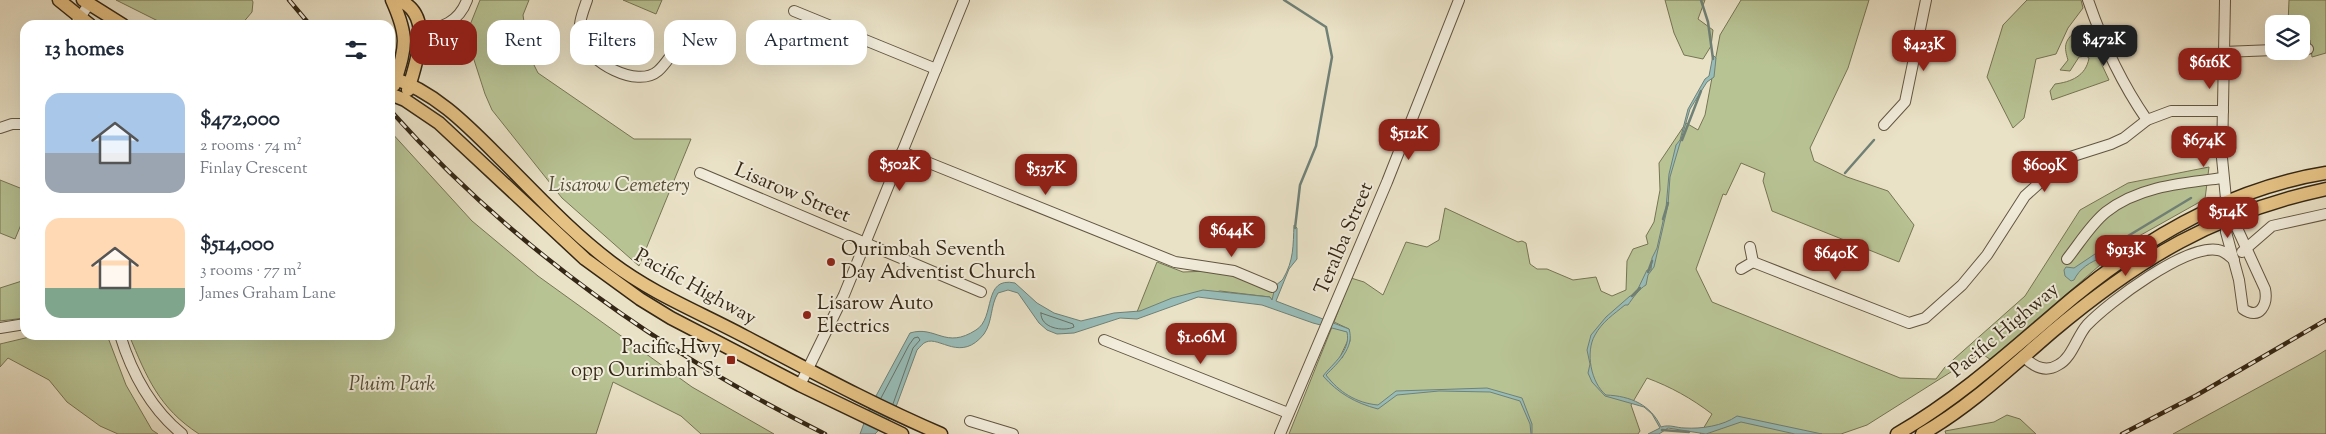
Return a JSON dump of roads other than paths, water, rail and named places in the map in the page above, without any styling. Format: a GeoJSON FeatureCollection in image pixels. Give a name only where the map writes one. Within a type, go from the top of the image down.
{"type":"FeatureCollection","features":[{"type":"Feature","properties":{"kind":"main road"},"geometry":{"type":"LineString","coordinates":[[59,0],[78,20]]}},
{"type":"Feature","properties":{"kind":"main road"},"geometry":{"type":"LineString","coordinates":[[392,0],[403,24],[405,42]]}},
{"type":"Feature","properties":{"kind":"main road"},"geometry":{"type":"LineString","coordinates":[[398,0],[407,4],[415,14],[417,20]]}},
{"type":"Feature","properties":{"kind":"main road"},"geometry":{"type":"LineString","coordinates":[[86,2],[115,20]]}},
{"type":"Feature","properties":{"kind":"main road"},"geometry":{"type":"LineString","coordinates":[[395,72],[405,42],[410,36]]}},
{"type":"Feature","properties":{"kind":"main road"},"geometry":{"type":"LineString","coordinates":[[405,100],[416,65]]}},
{"type":"Feature","properties":{"kind":"main road","name":"Pacific Highway"},"geometry":{"type":"LineString","coordinates":[[395,79],[410,84],[439,101],[567,226],[611,262],[655,292],[864,400],[941,434]]}},
{"type":"Feature","properties":{"kind":"main road","name":"Pacific Highway"},"geometry":{"type":"LineString","coordinates":[[395,96],[405,100],[439,123],[585,259],[611,280],[670,318],[800,385],[898,432]]}},
{"type":"Feature","properties":{"kind":"main road","name":"Pacific Highway"},"geometry":{"type":"LineString","coordinates":[[1900,432],[1965,390],[2076,296],[2147,243],[2198,215],[2270,184],[2326,173]]}},
{"type":"Feature","properties":{"kind":"main road","name":"Pacific Highway"},"geometry":{"type":"LineString","coordinates":[[1922,434],[1979,396],[2054,330],[2135,267],[2166,248],[2250,209],[2326,189]]}},
{"type":"Feature","properties":{"kind":"street"},"geometry":{"type":"LineString","coordinates":[[454,20],[468,0]]}},
{"type":"Feature","properties":{"kind":"street"},"geometry":{"type":"LineString","coordinates":[[587,0],[580,19],[581,38],[590,52],[619,74],[641,78],[658,72],[664,65]]}},
{"type":"Feature","properties":{"kind":"street"},"geometry":{"type":"LineString","coordinates":[[800,385],[844,295],[964,0]]}},
{"type":"Feature","properties":{"kind":"street","name":"Teralba Street"},"geometry":{"type":"LineString","coordinates":[[1280,434],[1325,332],[1387,182],[1459,0]]}},
{"type":"Feature","properties":{"kind":"street"},"geometry":{"type":"LineString","coordinates":[[1884,125],[1905,102],[1926,0]]}},
{"type":"Feature","properties":{"kind":"street"},"geometry":{"type":"LineString","coordinates":[[2088,0],[2100,31],[2136,104],[2147,120]]}},
{"type":"Feature","properties":{"kind":"street"},"geometry":{"type":"LineString","coordinates":[[2225,0],[2223,178],[2228,219],[2226,232],[2234,260],[2243,309],[2247,312],[2259,311],[2265,307],[2267,298],[2265,289],[2237,228],[2228,219]]}},
{"type":"Feature","properties":{"kind":"street"},"geometry":{"type":"LineString","coordinates":[[82,20],[86,2]]}},
{"type":"Feature","properties":{"kind":"street"},"geometry":{"type":"LineString","coordinates":[[794,11],[936,69]]}},
{"type":"Feature","properties":{"kind":"street"},"geometry":{"type":"LineString","coordinates":[[2223,52],[2265,50]]}},
{"type":"Feature","properties":{"kind":"street"},"geometry":{"type":"LineString","coordinates":[[1753,262],[1909,323],[1925,318],[1962,285],[1987,255],[2025,196],[2049,172],[2067,158],[2111,144],[2124,138],[2147,120],[2171,111],[2223,112]]}},
{"type":"Feature","properties":{"kind":"street"},"geometry":{"type":"LineString","coordinates":[[0,128],[12,124],[20,124]]}},
{"type":"Feature","properties":{"kind":"street"},"geometry":{"type":"LineString","coordinates":[[902,152],[1175,262],[1234,271],[1272,287]]}},
{"type":"Feature","properties":{"kind":"street","name":"Lisarow Street"},"geometry":{"type":"LineString","coordinates":[[700,174],[981,292]]}},
{"type":"Feature","properties":{"kind":"street"},"geometry":{"type":"LineString","coordinates":[[2067,259],[2106,212],[2128,199],[2172,185],[2223,178]]}},
{"type":"Feature","properties":{"kind":"street"},"geometry":{"type":"LineString","coordinates":[[2234,260],[2246,247],[2272,226],[2326,214]]}},
{"type":"Feature","properties":{"kind":"street"},"geometry":{"type":"LineString","coordinates":[[1750,247],[1753,262]]}},
{"type":"Feature","properties":{"kind":"street"},"geometry":{"type":"LineString","coordinates":[[2024,357],[2037,367],[2048,368],[2059,365],[2086,326],[2099,314],[2149,276],[2174,262],[2205,250],[2218,250],[2226,253],[2234,260]]}},
{"type":"Feature","properties":{"kind":"street"},"geometry":{"type":"LineString","coordinates":[[1741,269],[1753,262]]}},
{"type":"Feature","properties":{"kind":"street"},"geometry":{"type":"LineString","coordinates":[[0,328],[20,325]]}},
{"type":"Feature","properties":{"kind":"street"},"geometry":{"type":"LineString","coordinates":[[122,340],[134,373],[144,392],[168,422],[182,434]]}},
{"type":"Feature","properties":{"kind":"street"},"geometry":{"type":"LineString","coordinates":[[1104,340],[1288,413]]}},
{"type":"Feature","properties":{"kind":"street"},"geometry":{"type":"LineString","coordinates":[[970,421],[1012,434]]}},
{"type":"Feature","properties":{"kind":"water"},"geometry":{"type":"Polygon","coordinates":[[[1713,55],[1716,58],[1714,77],[1707,82],[1690,109],[1670,177],[1668,205],[1654,267],[1648,275],[1646,285],[1628,305],[1625,305],[1605,322],[1595,335],[1590,350],[1593,375],[1606,395],[1624,397],[1646,407],[1657,419],[1661,427],[1705,427],[1725,422],[1737,416],[1822,434],[1795,434],[1741,422],[1706,434],[1668,428],[1659,434],[1648,434],[1660,428],[1652,414],[1644,407],[1605,396],[1592,382],[1588,373],[1590,364],[1587,350],[1591,335],[1606,317],[1630,296],[1635,295],[1647,270],[1651,270],[1652,258],[1657,248],[1666,208],[1669,174],[1676,145],[1680,140],[1688,109],[1705,79],[1709,76],[1713,55]]]}},
{"type":"Feature","properties":{"kind":"water"},"geometry":{"type":"Polygon","coordinates":[[[1294,225],[1297,228],[1297,259],[1289,269],[1276,301],[1349,329],[1350,342],[1348,348],[1326,375],[1337,387],[1355,399],[1378,405],[1396,391],[1487,388],[1522,398],[1532,424],[1532,434],[1530,424],[1520,401],[1490,392],[1439,391],[1397,395],[1378,409],[1362,404],[1341,392],[1323,376],[1344,351],[1348,339],[1347,332],[1313,323],[1262,305],[1198,297],[1137,319],[1120,318],[1074,333],[1057,334],[1047,330],[1039,323],[1018,293],[1008,290],[998,293],[987,329],[975,342],[967,347],[959,348],[932,341],[922,345],[917,350],[893,415],[875,434],[860,434],[870,407],[910,333],[927,332],[948,338],[965,336],[982,324],[986,317],[993,292],[998,286],[1005,283],[1015,283],[1037,303],[1054,313],[1081,321],[1114,313],[1140,311],[1172,298],[1203,290],[1270,297],[1272,300],[1275,287],[1283,279],[1289,266],[1294,225]]]}},
{"type":"Feature","properties":{"kind":"water"},"geometry":{"type":"Polygon","coordinates":[[[2101,250],[2105,254],[2102,258],[2086,266],[2074,280],[2071,281],[2065,276],[2064,270],[2066,267],[2074,268],[2101,250]]]}},
{"type":"Feature","properties":{"kind":"waterway"},"geometry":{"type":"LineString","coordinates":[[1284,0],[1326,27],[1332,57],[1316,146],[1300,185],[1295,228]]}},
{"type":"Feature","properties":{"kind":"waterway"},"geometry":{"type":"LineString","coordinates":[[1701,0],[1708,22],[1713,59]]}},
{"type":"Feature","properties":{"kind":"waterway"},"geometry":{"type":"LineString","coordinates":[[1682,140],[1701,91]]}},
{"type":"Feature","properties":{"kind":"waterway"},"geometry":{"type":"LineString","coordinates":[[1845,173],[1874,140]]}},
{"type":"Feature","properties":{"kind":"waterway"},"geometry":{"type":"LineString","coordinates":[[2103,251],[2191,198]]}},
{"type":"Feature","properties":{"kind":"waterway"},"geometry":{"type":"LineString","coordinates":[[1663,219],[1668,203]]}},
{"type":"Feature","properties":{"kind":"waterway"},"geometry":{"type":"LineString","coordinates":[[1648,272],[1652,261]]}},
{"type":"Feature","properties":{"kind":"waterway"},"geometry":{"type":"LineString","coordinates":[[1632,296],[1640,288]]}},
{"type":"Feature","properties":{"kind":"waterway"},"geometry":{"type":"LineString","coordinates":[[1662,430],[1689,432]]}},
{"type":"Feature","properties":{"kind":"railway"},"geometry":{"type":"LineString","coordinates":[[289,0],[306,20]]}},
{"type":"Feature","properties":{"kind":"railway"},"geometry":{"type":"LineString","coordinates":[[395,115],[437,160],[486,207],[592,293],[648,332],[706,368],[825,434]]}},
{"type":"Feature","properties":{"kind":"railway"},"geometry":{"type":"LineString","coordinates":[[2122,434],[2197,395],[2326,320]]}},
{"type":"Feature","properties":{"kind":"place","name":"Ourimbah Seventh Day Adventist Church"},"geometry":{"type":"Point","coordinates":[831,262]}},
{"type":"Feature","properties":{"kind":"place","name":"Lisarow Auto Electrics"},"geometry":{"type":"Point","coordinates":[807,315]}},
{"type":"Feature","properties":{"kind":"place","name":"Pacific Hwy opp Ourimbah St"},"geometry":{"type":"Point","coordinates":[731,360]}},
{"type":"Feature","properties":{"kind":"park label","name":"Lisarow Cemetery"},"geometry":{"type":"Point","coordinates":[619,186]}},
{"type":"Feature","properties":{"kind":"park label","name":"Pluim Park"},"geometry":{"type":"Point","coordinates":[392,385]}}]}
